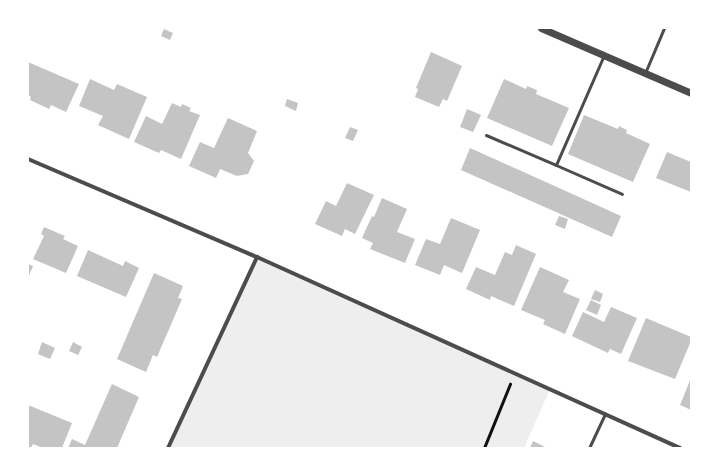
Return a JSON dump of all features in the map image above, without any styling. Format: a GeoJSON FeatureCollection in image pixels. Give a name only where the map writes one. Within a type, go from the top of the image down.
{"type":"FeatureCollection","features":[{"type":"Feature","properties":{"kind":"street"},"geometry":{"type":"LineString","coordinates":[[541,28],[691,93]]}},
{"type":"Feature","properties":{"kind":"street"},"geometry":{"type":"LineString","coordinates":[[28,159],[257,257],[681,448]]}},
{"type":"Feature","properties":{"kind":"street"},"geometry":{"type":"LineString","coordinates":[[168,448],[257,257]]}},
{"type":"Feature","properties":{"kind":"lane"},"geometry":{"type":"LineString","coordinates":[[645,73],[664,28]]}},
{"type":"Feature","properties":{"kind":"lane"},"geometry":{"type":"LineString","coordinates":[[556,165],[604,55]]}},
{"type":"Feature","properties":{"kind":"lane"},"geometry":{"type":"LineString","coordinates":[[486,135],[622,194]]}},
{"type":"Feature","properties":{"kind":"lane"},"geometry":{"type":"LineString","coordinates":[[589,448],[605,414]]}},
{"type":"Feature","properties":{"kind":"path"},"geometry":{"type":"LineString","coordinates":[[484,448],[514,373]]}},
{"type":"Feature","properties":{"kind":"shaded area"},"geometry":{"type":"Polygon","coordinates":[[[257,257],[550,389],[524,448],[168,448],[257,257]]]}},
{"type":"Feature","properties":{"kind":"building"},"geometry":{"type":"Polygon","coordinates":[[[164,29],[173,33],[170,40],[161,36],[164,29]]]}},
{"type":"Feature","properties":{"kind":"building"},"geometry":{"type":"Polygon","coordinates":[[[431,52],[462,66],[447,101],[443,99],[439,107],[415,97],[418,89],[416,88],[431,52]]]}},
{"type":"Feature","properties":{"kind":"building"},"geometry":{"type":"Polygon","coordinates":[[[28,62],[79,84],[66,112],[51,105],[49,109],[30,100],[31,97],[28,95],[28,62]]]}},
{"type":"Feature","properties":{"kind":"building"},"geometry":{"type":"Polygon","coordinates":[[[90,79],[114,90],[117,84],[147,97],[129,139],[98,125],[103,116],[79,106],[90,79]]]}},
{"type":"Feature","properties":{"kind":"building"},"geometry":{"type":"Polygon","coordinates":[[[504,79],[526,89],[527,86],[537,90],[536,94],[569,108],[552,146],[487,118],[504,79]]]}},
{"type":"Feature","properties":{"kind":"building"},"geometry":{"type":"Polygon","coordinates":[[[287,99],[298,103],[296,111],[285,106],[287,99]]]}},
{"type":"Feature","properties":{"kind":"building"},"geometry":{"type":"Polygon","coordinates":[[[172,103],[181,107],[182,104],[191,108],[189,111],[200,115],[181,159],[161,150],[159,153],[134,142],[146,116],[162,124],[172,103]]]}},
{"type":"Feature","properties":{"kind":"building"},"geometry":{"type":"Polygon","coordinates":[[[467,109],[481,115],[473,132],[460,127],[467,109]]]}},
{"type":"Feature","properties":{"kind":"building"},"geometry":{"type":"Polygon","coordinates":[[[584,115],[618,129],[619,126],[627,130],[626,133],[650,144],[633,182],[568,154],[584,115]]]}},
{"type":"Feature","properties":{"kind":"building"},"geometry":{"type":"Polygon","coordinates":[[[228,118],[257,131],[248,153],[254,161],[248,174],[237,176],[220,169],[216,178],[189,166],[200,142],[214,148],[228,118]]]}},
{"type":"Feature","properties":{"kind":"building"},"geometry":{"type":"Polygon","coordinates":[[[350,127],[358,130],[353,141],[345,138],[350,127]]]}},
{"type":"Feature","properties":{"kind":"building"},"geometry":{"type":"Polygon","coordinates":[[[470,148],[621,216],[612,237],[461,170],[470,148]]]}},
{"type":"Feature","properties":{"kind":"building"},"geometry":{"type":"Polygon","coordinates":[[[667,152],[691,162],[691,192],[656,178],[667,152]]]}},
{"type":"Feature","properties":{"kind":"building"},"geometry":{"type":"Polygon","coordinates":[[[347,183],[374,195],[355,234],[345,229],[342,236],[315,224],[326,201],[336,206],[347,183]]]}},
{"type":"Feature","properties":{"kind":"building"},"geometry":{"type":"Polygon","coordinates":[[[382,198],[407,209],[397,232],[415,239],[405,263],[370,249],[373,243],[362,238],[372,216],[374,217],[382,198]]]}},
{"type":"Feature","properties":{"kind":"building"},"geometry":{"type":"Polygon","coordinates":[[[559,216],[568,219],[565,229],[555,225],[559,216]]]}},
{"type":"Feature","properties":{"kind":"building"},"geometry":{"type":"Polygon","coordinates":[[[451,218],[480,230],[462,273],[444,265],[440,275],[415,265],[426,239],[440,244],[451,218]]]}},
{"type":"Feature","properties":{"kind":"building"},"geometry":{"type":"Polygon","coordinates":[[[44,227],[65,236],[63,239],[78,246],[66,273],[33,259],[44,236],[41,234],[44,227]]]}},
{"type":"Feature","properties":{"kind":"building"},"geometry":{"type":"Polygon","coordinates":[[[516,245],[536,254],[514,306],[491,296],[490,300],[466,289],[476,267],[495,275],[505,252],[512,255],[516,245]]]}},
{"type":"Feature","properties":{"kind":"building"},"geometry":{"type":"Polygon","coordinates":[[[88,250],[123,266],[125,261],[139,268],[126,297],[77,276],[88,250]]]}},
{"type":"Feature","properties":{"kind":"building"},"geometry":{"type":"Polygon","coordinates":[[[28,264],[33,266],[28,278],[28,264]]]}},
{"type":"Feature","properties":{"kind":"building"},"geometry":{"type":"Polygon","coordinates":[[[540,267],[569,280],[563,292],[580,299],[565,334],[543,324],[545,320],[521,310],[540,267]]]}},
{"type":"Feature","properties":{"kind":"building"},"geometry":{"type":"Polygon","coordinates":[[[154,273],[183,286],[178,298],[182,299],[157,357],[153,355],[146,372],[117,359],[154,273]]]}},
{"type":"Feature","properties":{"kind":"building"},"geometry":{"type":"Polygon","coordinates":[[[595,290],[603,294],[600,302],[591,299],[595,290]]]}},
{"type":"Feature","properties":{"kind":"building"},"geometry":{"type":"Polygon","coordinates":[[[591,300],[601,305],[597,315],[586,310],[591,300]]]}},
{"type":"Feature","properties":{"kind":"building"},"geometry":{"type":"Polygon","coordinates":[[[611,307],[637,318],[621,354],[610,349],[608,353],[572,336],[583,312],[604,322],[611,307]]]}},
{"type":"Feature","properties":{"kind":"building"},"geometry":{"type":"Polygon","coordinates":[[[646,318],[691,337],[691,341],[675,379],[628,361],[646,318]]]}},
{"type":"Feature","properties":{"kind":"building"},"geometry":{"type":"Polygon","coordinates":[[[42,342],[55,348],[50,359],[38,354],[42,342]]]}},
{"type":"Feature","properties":{"kind":"building"},"geometry":{"type":"Polygon","coordinates":[[[73,342],[82,347],[78,355],[69,351],[73,342]]]}},
{"type":"Feature","properties":{"kind":"building"},"geometry":{"type":"Polygon","coordinates":[[[691,378],[691,410],[680,405],[691,378]]]}},
{"type":"Feature","properties":{"kind":"building"},"geometry":{"type":"Polygon","coordinates":[[[112,384],[139,397],[117,448],[68,448],[72,439],[85,445],[112,384]]]}},
{"type":"Feature","properties":{"kind":"building"},"geometry":{"type":"Polygon","coordinates":[[[28,405],[72,423],[62,448],[43,448],[33,444],[31,448],[28,448],[28,405]]]}},
{"type":"Feature","properties":{"kind":"building"},"geometry":{"type":"Polygon","coordinates":[[[533,441],[547,448],[530,448],[533,441]]]}}]}
